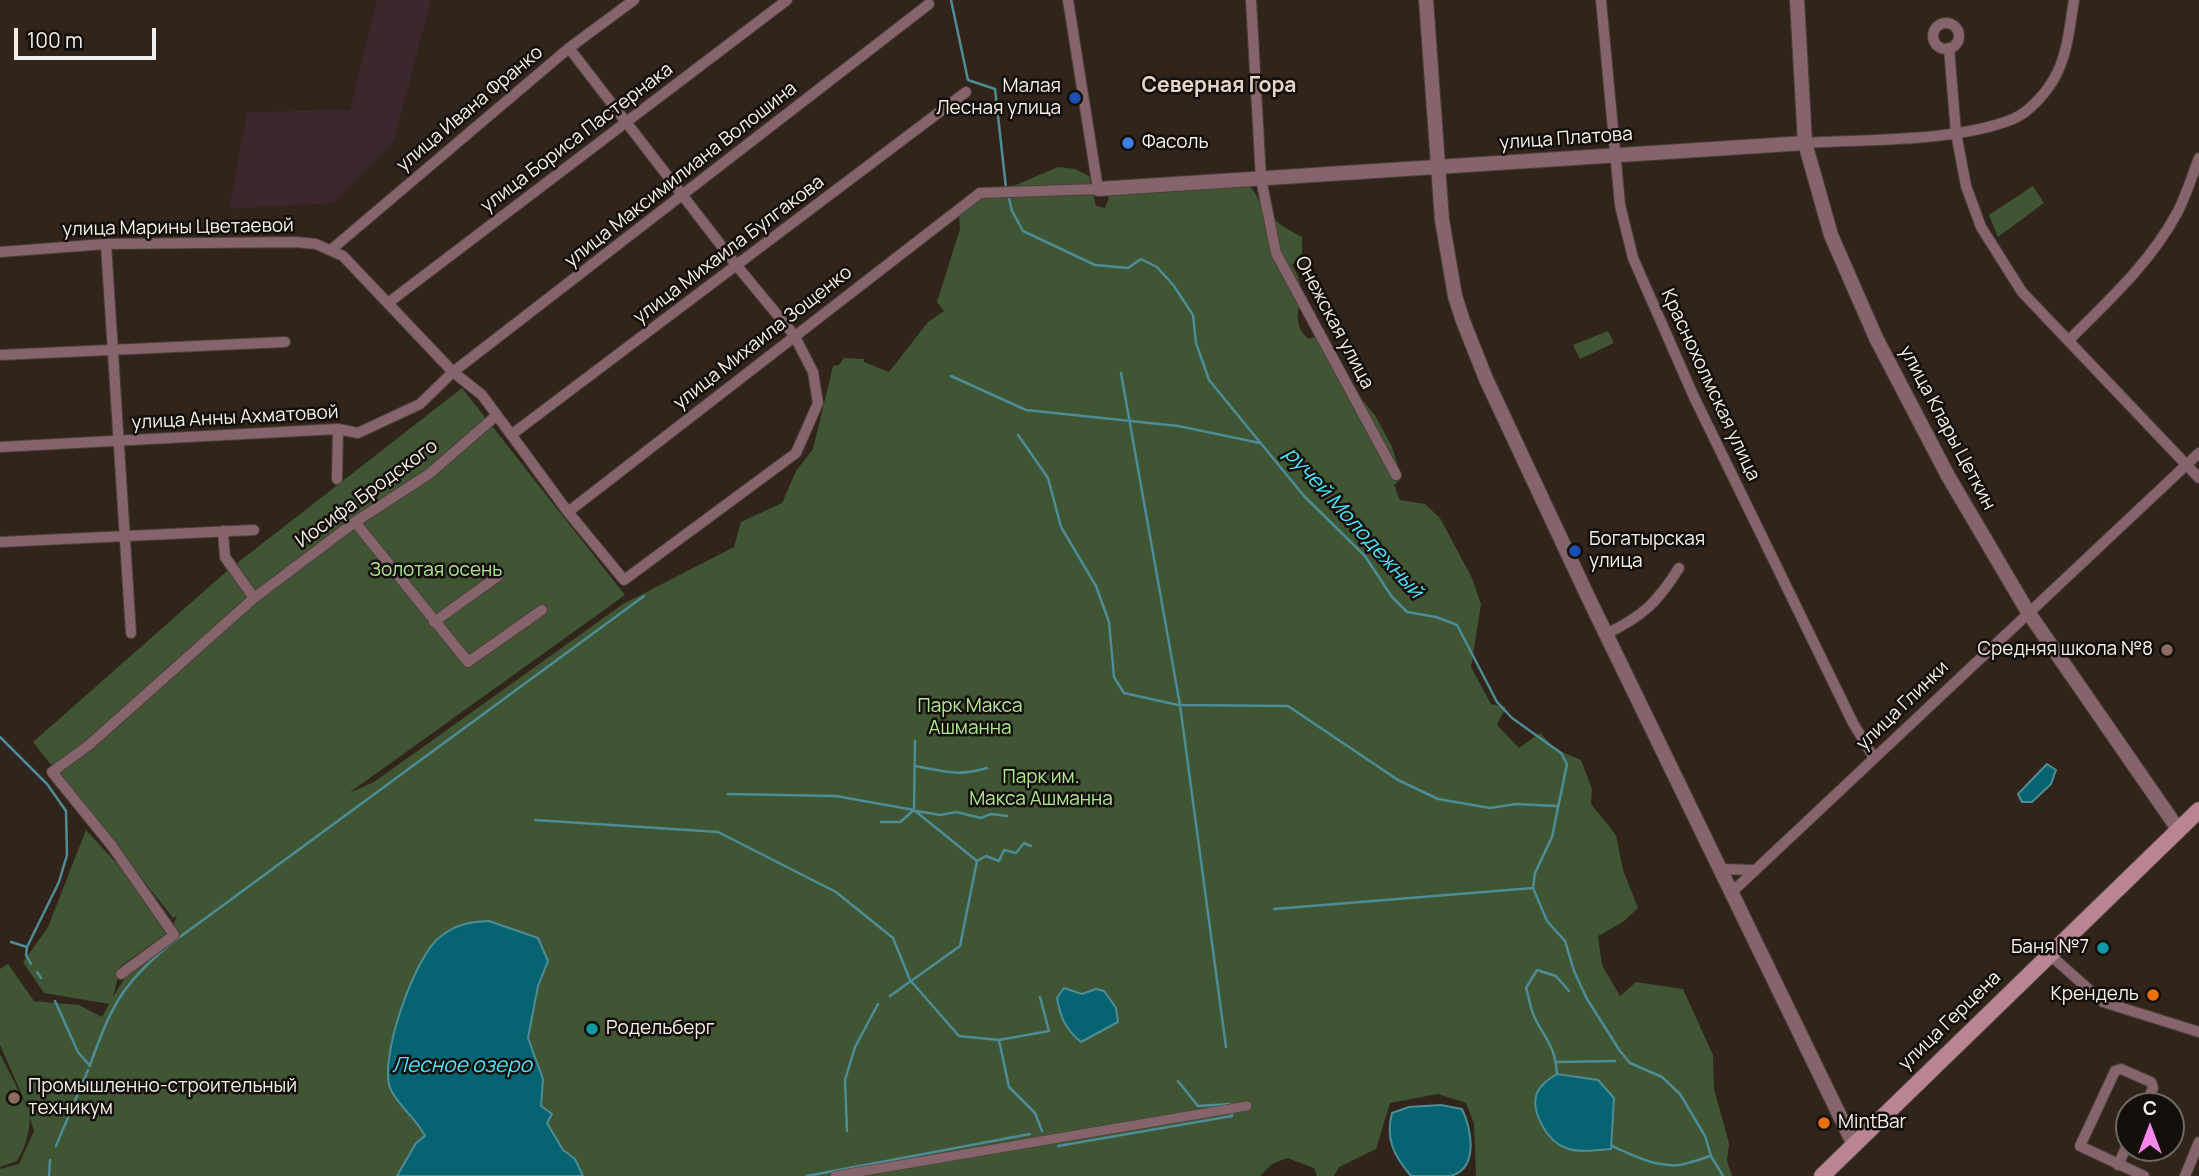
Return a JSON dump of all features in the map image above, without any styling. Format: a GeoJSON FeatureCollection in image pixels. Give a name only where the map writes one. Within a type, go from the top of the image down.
{"type":"FeatureCollection","features":[{"type":"Feature","properties":{"kind":"main road","name":"улица Герцена"},"geometry":{"type":"LineString","coordinates":[[1822,1176],[2199,810]]}},
{"type":"Feature","properties":{"kind":"street","name":"улица Ивана Франко"},"geometry":{"type":"LineString","coordinates":[[332,249],[569,48],[634,0]]}},
{"type":"Feature","properties":{"kind":"street","name":"улица Бориса Пастернака"},"geometry":{"type":"LineString","coordinates":[[388,303],[787,0]]}},
{"type":"Feature","properties":{"kind":"street"},"geometry":{"type":"LineString","coordinates":[[1068,0],[1098,189]]}},
{"type":"Feature","properties":{"kind":"street","name":"Онежская улица"},"geometry":{"type":"LineString","coordinates":[[1251,0],[1261,179],[1276,253],[1396,475]]}},
{"type":"Feature","properties":{"kind":"street"},"geometry":{"type":"LineString","coordinates":[[1426,0],[1436,167],[1448,261],[1463,321],[1486,379],[1606,634],[1854,1145]]}},
{"type":"Feature","properties":{"kind":"street","name":"Краснохолмская улица"},"geometry":{"type":"LineString","coordinates":[[1601,0],[1620,205],[1633,258],[1694,397],[1853,723],[1874,758]]}},
{"type":"Feature","properties":{"kind":"street","name":"улица Клары Цеткин"},"geometry":{"type":"LineString","coordinates":[[1797,0],[1805,143],[1831,235],[1877,338],[1948,476],[2028,612],[2178,829]]}},
{"type":"Feature","properties":{"kind":"street","name":"улица Платова"},"geometry":{"type":"LineString","coordinates":[[980,193],[1261,179],[1956,133],[2015,118],[2042,96],[2058,73],[2066,47],[2074,0]]}},
{"type":"Feature","properties":{"kind":"street","name":"улица Максимилиана Волошина"},"geometry":{"type":"LineString","coordinates":[[453,372],[929,4]]}},
{"type":"Feature","properties":{"kind":"street"},"geometry":{"type":"LineString","coordinates":[[332,249],[343,256],[453,372],[482,395],[568,512],[624,580],[796,453],[818,403],[813,372],[794,335],[737,266],[569,48]]}},
{"type":"Feature","properties":{"kind":"street"},"geometry":{"type":"LineString","coordinates":[[1949,48],[1956,133],[1966,186],[1981,227],[2022,292],[2199,478]]}},
{"type":"Feature","properties":{"kind":"street","name":"улица Михаила Булгакова"},"geometry":{"type":"LineString","coordinates":[[511,435],[967,92]]}},
{"type":"Feature","properties":{"kind":"street"},"geometry":{"type":"LineString","coordinates":[[2068,340],[2133,277],[2157,246],[2178,211],[2199,158]]}},
{"type":"Feature","properties":{"kind":"street","name":"улица Михаила Зощенко"},"geometry":{"type":"LineString","coordinates":[[568,512],[980,193]]}},
{"type":"Feature","properties":{"kind":"street","name":"улица Марины Цветаевой"},"geometry":{"type":"LineString","coordinates":[[0,252],[106,244],[295,242],[332,249]]}},
{"type":"Feature","properties":{"kind":"street"},"geometry":{"type":"LineString","coordinates":[[106,244],[116,441],[131,633]]}},
{"type":"Feature","properties":{"kind":"street"},"geometry":{"type":"LineString","coordinates":[[0,355],[285,342]]}},
{"type":"Feature","properties":{"kind":"street","name":"улица Анны Ахматовой"},"geometry":{"type":"LineString","coordinates":[[0,447],[338,429],[358,433],[421,404],[453,372]]}},
{"type":"Feature","properties":{"kind":"street","name":"Иосифа Бродского"},"geometry":{"type":"LineString","coordinates":[[121,974],[174,935],[111,846],[52,772],[89,745],[254,598],[355,522],[429,474],[497,415]]}},
{"type":"Feature","properties":{"kind":"street"},"geometry":{"type":"LineString","coordinates":[[337,479],[338,429]]}},
{"type":"Feature","properties":{"kind":"street","name":"улица Глинки"},"geometry":{"type":"LineString","coordinates":[[1731,892],[2199,453]]}},
{"type":"Feature","properties":{"kind":"street"},"geometry":{"type":"LineString","coordinates":[[355,522],[468,662],[542,610]]}},
{"type":"Feature","properties":{"kind":"street"},"geometry":{"type":"LineString","coordinates":[[0,542],[123,534],[254,530]]}},
{"type":"Feature","properties":{"kind":"street"},"geometry":{"type":"LineString","coordinates":[[223,531],[225,557],[254,598]]}},
{"type":"Feature","properties":{"kind":"street"},"geometry":{"type":"LineString","coordinates":[[1606,634],[1636,620],[1658,600],[1679,568]]}},
{"type":"Feature","properties":{"kind":"street"},"geometry":{"type":"LineString","coordinates":[[435,622],[498,576]]}},
{"type":"Feature","properties":{"kind":"street"},"geometry":{"type":"LineString","coordinates":[[1720,869],[1754,870]]}},
{"type":"Feature","properties":{"kind":"street"},"geometry":{"type":"LineString","coordinates":[[2049,954],[2103,1002],[2199,1032]]}},
{"type":"Feature","properties":{"kind":"street"},"geometry":{"type":"LineString","coordinates":[[2144,1176],[2080,1146],[2115,1071],[2121,1069],[2151,1082],[2151,1092]]}},
{"type":"Feature","properties":{"kind":"street"},"geometry":{"type":"LineString","coordinates":[[835,1176],[1247,1106]]}},
{"type":"Feature","properties":{"kind":"street"},"geometry":{"type":"LineString","coordinates":[[2185,1176],[2199,1142]]}},
{"type":"Feature","properties":{"kind":"shaded area"},"geometry":{"type":"Polygon","coordinates":[[[377,0],[431,0],[394,141],[333,203],[229,209],[247,112],[350,110],[377,0]]]}},
{"type":"Feature","properties":{"kind":"green space","name":"Парк Макса Ашманна"},"geometry":{"type":"Polygon","coordinates":[[[1058,167],[1075,169],[1089,176],[1096,206],[1105,208],[1110,194],[1249,186],[1269,215],[1302,237],[1302,254],[1292,265],[1300,289],[1299,326],[1309,339],[1325,333],[1353,388],[1376,417],[1392,447],[1402,478],[1394,485],[1400,500],[1425,504],[1440,518],[1472,578],[1481,604],[1471,667],[1491,704],[1506,707],[1497,725],[1519,748],[1540,733],[1555,749],[1581,760],[1592,789],[1591,804],[1616,835],[1623,870],[1638,908],[1623,922],[1598,936],[1602,965],[1620,996],[1636,982],[1683,989],[1713,1055],[1714,1089],[1729,1143],[1727,1161],[1732,1176],[1476,1176],[1474,1124],[1466,1103],[1438,1094],[1390,1103],[1376,1149],[1339,1167],[1334,1176],[1317,1176],[1314,1168],[1287,1158],[1272,1164],[1260,1176],[0,1176],[0,1169],[19,1164],[34,1131],[30,1117],[26,1140],[17,1161],[0,1167],[0,1054],[28,1109],[0,1045],[0,969],[8,964],[34,1001],[79,1005],[102,1017],[109,1004],[44,993],[23,962],[48,927],[86,830],[132,880],[168,932],[121,966],[113,997],[133,965],[168,938],[177,916],[173,918],[33,742],[227,571],[462,388],[625,595],[349,793],[374,782],[623,604],[734,547],[741,522],[782,503],[796,471],[813,449],[833,366],[839,365],[844,358],[864,359],[864,362],[889,372],[928,322],[944,311],[937,302],[960,229],[959,215],[968,199],[1018,184],[1058,167]]]}},
{"type":"Feature","properties":{"kind":"green space"},"geometry":{"type":"Polygon","coordinates":[[[2033,186],[2044,203],[1998,237],[1989,215],[2033,186]]]}},
{"type":"Feature","properties":{"kind":"green space"},"geometry":{"type":"Polygon","coordinates":[[[1608,331],[1614,343],[1580,359],[1573,345],[1608,331]]]}},
{"type":"Feature","properties":{"kind":"water"},"geometry":{"type":"Polygon","coordinates":[[[2047,764],[2056,770],[2051,784],[2032,802],[2022,802],[2018,794],[2047,764]]]}},
{"type":"Feature","properties":{"kind":"water","name":"Лесное озеро"},"geometry":{"type":"Polygon","coordinates":[[[489,921],[538,938],[548,961],[538,986],[528,1038],[543,1079],[541,1106],[552,1114],[547,1123],[563,1150],[575,1159],[583,1176],[397,1176],[416,1143],[425,1136],[391,1090],[388,1076],[389,1057],[401,1010],[420,965],[440,937],[463,925],[489,921]]]}},
{"type":"Feature","properties":{"kind":"water"},"geometry":{"type":"Polygon","coordinates":[[[1064,988],[1082,994],[1096,989],[1104,991],[1116,1008],[1118,1022],[1081,1042],[1064,1023],[1060,1011],[1057,998],[1064,988]]]}},
{"type":"Feature","properties":{"kind":"water"},"geometry":{"type":"Polygon","coordinates":[[[1557,1074],[1598,1080],[1614,1098],[1611,1149],[1571,1150],[1559,1145],[1547,1133],[1538,1117],[1535,1101],[1541,1087],[1557,1074]]]}},
{"type":"Feature","properties":{"kind":"water"},"geometry":{"type":"Polygon","coordinates":[[[1441,1105],[1462,1109],[1471,1147],[1466,1165],[1450,1176],[1411,1176],[1392,1147],[1392,1113],[1409,1107],[1441,1105]]]}},
{"type":"Feature","properties":{"kind":"waterway","name":"ручей Молодежный"},"geometry":{"type":"LineString","coordinates":[[951,0],[968,80],[995,89],[1006,188]]}},
{"type":"Feature","properties":{"kind":"waterway","name":"ручей Молодежный"},"geometry":{"type":"LineString","coordinates":[[1008,194],[1012,211],[1023,231],[1095,265],[1128,268],[1141,259],[1157,267],[1174,286],[1193,315],[1196,343],[1209,380],[1304,496],[1365,556],[1392,597],[1407,612],[1436,617],[1457,625],[1497,702],[1512,718],[1561,753],[1567,764],[1552,837],[1535,873],[1533,888],[1547,921],[1565,941],[1574,971],[1587,999],[1620,1051],[1630,1063],[1662,1077],[1680,1094],[1705,1136],[1711,1156],[1723,1176]]}},
{"type":"Feature","properties":{"kind":"waterway"},"geometry":{"type":"LineString","coordinates":[[1121,373],[1180,705],[1226,1047]]}},
{"type":"Feature","properties":{"kind":"waterway"},"geometry":{"type":"LineString","coordinates":[[951,376],[1026,410],[1178,426],[1260,443]]}},
{"type":"Feature","properties":{"kind":"waterway"},"geometry":{"type":"LineString","coordinates":[[1018,435],[1048,478],[1061,527],[1096,586],[1109,622],[1114,677],[1124,693],[1178,705],[1288,706],[1398,780],[1438,799],[1490,808],[1516,804],[1557,806]]}},
{"type":"Feature","properties":{"kind":"waterway"},"geometry":{"type":"LineString","coordinates":[[90,1065],[104,1027],[119,998],[139,972],[169,945],[644,596]]}},
{"type":"Feature","properties":{"kind":"waterway"},"geometry":{"type":"LineString","coordinates":[[0,737],[47,784],[66,811],[67,855],[59,882],[27,947],[26,955],[31,964]]}},
{"type":"Feature","properties":{"kind":"waterway"},"geometry":{"type":"LineString","coordinates":[[881,822],[900,822],[914,810],[915,741]]}},
{"type":"Feature","properties":{"kind":"waterway"},"geometry":{"type":"LineString","coordinates":[[915,766],[959,773],[987,768]]}},
{"type":"Feature","properties":{"kind":"waterway"},"geometry":{"type":"LineString","coordinates":[[728,794],[836,796],[914,810],[977,861],[960,946],[890,996]]}},
{"type":"Feature","properties":{"kind":"waterway"},"geometry":{"type":"LineString","coordinates":[[917,811],[940,815],[956,812],[981,818],[991,814],[1007,816]]}},
{"type":"Feature","properties":{"kind":"waterway"},"geometry":{"type":"LineString","coordinates":[[535,820],[718,832],[836,892],[893,938],[910,980],[959,1036],[999,1040],[1009,1087],[1035,1113],[1042,1131]]}},
{"type":"Feature","properties":{"kind":"waterway"},"geometry":{"type":"LineString","coordinates":[[977,861],[986,856],[999,861],[1004,850],[1016,853],[1024,843],[1031,846]]}},
{"type":"Feature","properties":{"kind":"waterway"},"geometry":{"type":"LineString","coordinates":[[1274,909],[1533,888]]}},
{"type":"Feature","properties":{"kind":"waterway"},"geometry":{"type":"LineString","coordinates":[[11,942],[27,947]]}},
{"type":"Feature","properties":{"kind":"waterway"},"geometry":{"type":"LineString","coordinates":[[1557,1074],[1552,1049],[1534,1016],[1526,988],[1537,970],[1556,976],[1569,991]]}},
{"type":"Feature","properties":{"kind":"waterway"},"geometry":{"type":"LineString","coordinates":[[37,972],[41,978]]}},
{"type":"Feature","properties":{"kind":"waterway"},"geometry":{"type":"LineString","coordinates":[[999,1040],[1049,1031],[1040,997]]}},
{"type":"Feature","properties":{"kind":"waterway"},"geometry":{"type":"LineString","coordinates":[[55,1001],[78,1052],[90,1066]]}},
{"type":"Feature","properties":{"kind":"waterway"},"geometry":{"type":"LineString","coordinates":[[847,1131],[845,1080],[855,1047],[878,1004]]}},
{"type":"Feature","properties":{"kind":"waterway"},"geometry":{"type":"LineString","coordinates":[[1556,1062],[1615,1061]]}},
{"type":"Feature","properties":{"kind":"waterway"},"geometry":{"type":"LineString","coordinates":[[56,1146],[88,1070]]}},
{"type":"Feature","properties":{"kind":"waterway"},"geometry":{"type":"LineString","coordinates":[[1058,1146],[1232,1116],[1230,1104],[1198,1106],[1178,1081]]}},
{"type":"Feature","properties":{"kind":"waterway"},"geometry":{"type":"LineString","coordinates":[[807,1176],[1030,1134]]}},
{"type":"Feature","properties":{"kind":"waterway"},"geometry":{"type":"LineString","coordinates":[[1612,1146],[1644,1160],[1669,1165],[1686,1164],[1711,1156]]}},
{"type":"Feature","properties":{"kind":"waterway"},"geometry":{"type":"LineString","coordinates":[[49,1176],[50,1160]]}},
{"type":"Feature","properties":{"kind":"place","name":"Малая Лесная улица"},"geometry":{"type":"Point","coordinates":[1075,98]}},
{"type":"Feature","properties":{"kind":"place","name":"Фасоль"},"geometry":{"type":"Point","coordinates":[1128,143]}},
{"type":"Feature","properties":{"kind":"place","name":"Богатырская улица"},"geometry":{"type":"Point","coordinates":[1575,551]}},
{"type":"Feature","properties":{"kind":"place","name":"Средняя школа №8"},"geometry":{"type":"Point","coordinates":[2167,650]}},
{"type":"Feature","properties":{"kind":"place","name":"Баня №7"},"geometry":{"type":"Point","coordinates":[2103,948]}},
{"type":"Feature","properties":{"kind":"place","name":"Крендель"},"geometry":{"type":"Point","coordinates":[2153,995]}},
{"type":"Feature","properties":{"kind":"place","name":"Родельберг"},"geometry":{"type":"Point","coordinates":[592,1029]}},
{"type":"Feature","properties":{"kind":"place","name":"Промышленно-строительный техникум"},"geometry":{"type":"Point","coordinates":[14,1098]}},
{"type":"Feature","properties":{"kind":"place","name":"MintBar"},"geometry":{"type":"Point","coordinates":[1824,1123]}},
{"type":"Feature","properties":{"kind":"district","name":"Северная Гора"},"geometry":{"type":"Point","coordinates":[1219,86]}},
{"type":"Feature","properties":{"kind":"park label","name":"Золотая осень"},"geometry":{"type":"Point","coordinates":[436,571]}},
{"type":"Feature","properties":{"kind":"park label","name":"Парк им. Макса Ашманна"},"geometry":{"type":"Point","coordinates":[1041,789]}}]}
